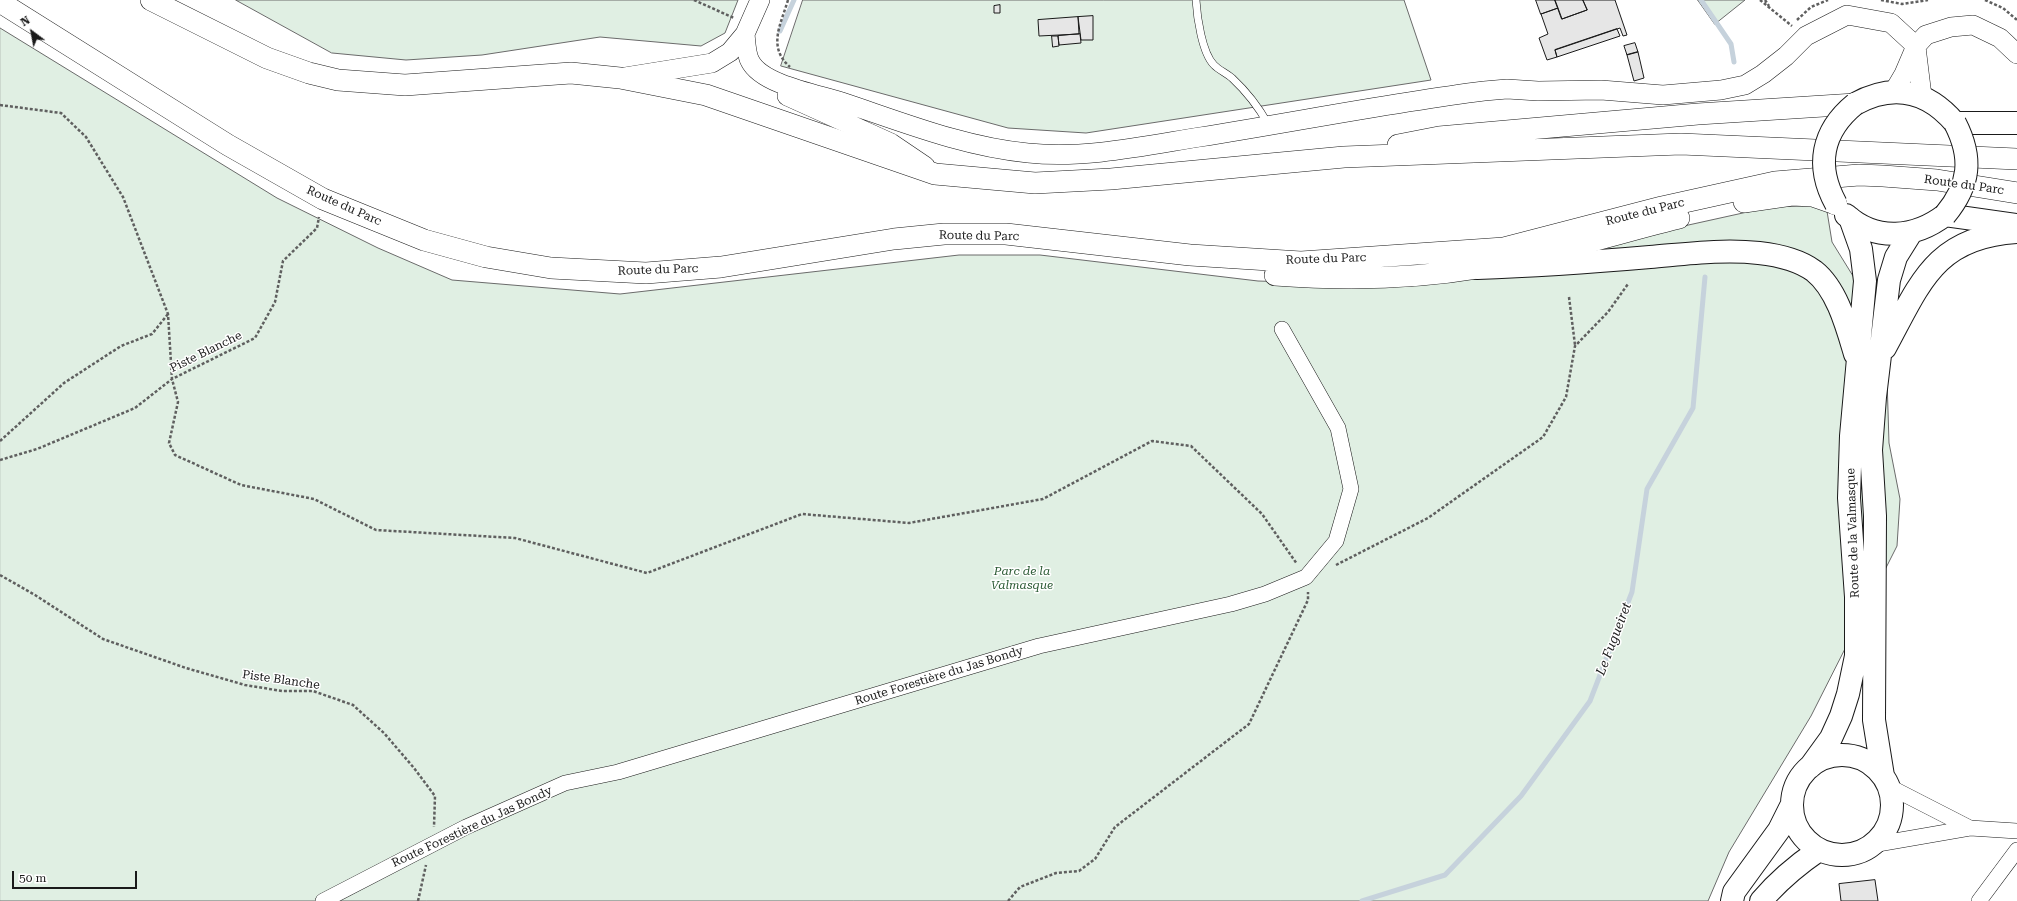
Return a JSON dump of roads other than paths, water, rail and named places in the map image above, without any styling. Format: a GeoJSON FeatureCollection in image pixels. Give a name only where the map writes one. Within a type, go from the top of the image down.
{"type":"FeatureCollection","features":[{"type":"Feature","properties":{"kind":"main road","name":"Route du Parc"},"geometry":{"type":"LineString","coordinates":[[151,0],[267,58],[309,74],[338,80],[405,86],[571,73],[620,78],[706,95],[935,174],[1035,183],[1111,180],[1344,157],[1681,144],[2017,159]]}},
{"type":"Feature","properties":{"kind":"main road","name":"Route du Parc"},"geometry":{"type":"LineString","coordinates":[[0,2],[228,144],[323,199],[424,240],[486,257],[551,268],[646,273],[720,267],[894,239],[944,234],[1006,234],[1190,255],[1301,262],[1504,248],[1662,207],[1775,182],[1859,175],[1937,180],[2017,193]]}},
{"type":"Feature","properties":{"kind":"main road"},"geometry":{"type":"LineString","coordinates":[[1477,268],[1516,261],[1753,200],[1792,195],[1813,196],[1843,211],[1868,230],[1889,234],[1911,233],[1929,226],[1945,215],[1958,197],[1963,187],[1967,170],[1966,154],[1962,137],[1955,123],[1934,103],[1922,96],[1894,91],[1867,97],[1855,104],[1844,113],[1835,124],[1829,136],[1823,164],[1829,192],[1843,211]]}},
{"type":"Feature","properties":{"kind":"main road"},"geometry":{"type":"LineString","coordinates":[[1344,157],[1439,137],[1690,114],[1855,104]]}},
{"type":"Feature","properties":{"kind":"main road"},"geometry":{"type":"LineString","coordinates":[[1955,123],[2017,123]]}},
{"type":"Feature","properties":{"kind":"main road","name":"Route de la Valmasque"},"geometry":{"type":"LineString","coordinates":[[1810,767],[1831,738],[1841,716],[1848,694],[1856,656],[1856,597],[1849,498],[1851,436],[1865,281],[1861,249],[1843,211]]}},
{"type":"Feature","properties":{"kind":"main road"},"geometry":{"type":"LineString","coordinates":[[1945,215],[2017,225]]}},
{"type":"Feature","properties":{"kind":"main road"},"geometry":{"type":"LineString","coordinates":[[1879,360],[1924,278],[1938,262],[1963,244],[1995,235],[2017,232]]}},
{"type":"Feature","properties":{"kind":"main road","name":"Route de la Valmasque"},"geometry":{"type":"LineString","coordinates":[[1885,781],[1874,720],[1875,539],[1871,450],[1874,397],[1889,280],[1896,257],[1911,233]]}},
{"type":"Feature","properties":{"kind":"main road"},"geometry":{"type":"LineString","coordinates":[[1152,250],[1185,263],[1253,274],[1329,279],[1408,275],[1477,268],[1550,265],[1722,252],[1760,253],[1780,257],[1805,266],[1814,271],[1825,283],[1838,307],[1857,361]]}},
{"type":"Feature","properties":{"kind":"main road"},"geometry":{"type":"LineString","coordinates":[[1844,755],[1866,762],[1885,781],[1891,795],[1891,814],[1885,831],[1872,845],[1864,850],[1846,855],[1827,853],[1818,850],[1811,845],[1799,831],[1792,814],[1792,804],[1795,787],[1810,767],[1826,758],[1844,755]]}},
{"type":"Feature","properties":{"kind":"main road"},"geometry":{"type":"LineString","coordinates":[[1732,901],[1734,892],[1779,830],[1792,804]]}},
{"type":"Feature","properties":{"kind":"main road"},"geometry":{"type":"LineString","coordinates":[[1761,901],[1773,887],[1800,863],[1818,850]]}},
{"type":"Feature","properties":{"kind":"street"},"geometry":{"type":"LineString","coordinates":[[760,0],[747,30],[740,60],[745,77],[891,143],[935,174]]}},
{"type":"Feature","properties":{"kind":"street"},"geometry":{"type":"LineString","coordinates":[[747,30],[750,61],[760,74],[788,86],[938,134],[1002,149],[1034,154],[1088,153],[1269,126],[1484,91],[1507,89],[1538,91],[1601,90],[1663,95],[1721,90],[1745,85],[1764,74],[1786,56],[1806,36],[1847,15],[1891,23],[1916,46],[1922,96]]}},
{"type":"Feature","properties":{"kind":"street"},"geometry":{"type":"LineString","coordinates":[[1894,91],[1904,74],[1916,46],[1926,35],[1951,27],[1973,25],[2000,38],[2017,54]]}},
{"type":"Feature","properties":{"kind":"street"},"geometry":{"type":"LineString","coordinates":[[620,78],[712,63],[730,52],[747,30]]}},
{"type":"Feature","properties":{"kind":"street","name":"Route Forestière du Jas Bondy"},"geometry":{"type":"LineString","coordinates":[[323,901],[377,871],[466,827],[565,783],[618,772],[1039,646],[1231,604],[1265,594],[1306,577],[1336,541],[1350,489],[1338,428],[1282,329]]}},
{"type":"Feature","properties":{"kind":"street"},"geometry":{"type":"LineString","coordinates":[[1885,781],[1970,828]]}},
{"type":"Feature","properties":{"kind":"street"},"geometry":{"type":"LineString","coordinates":[[1872,845],[1970,828],[2017,832]]}},
{"type":"Feature","properties":{"kind":"street"},"geometry":{"type":"LineString","coordinates":[[1979,901],[2017,850]]}},
{"type":"Feature","properties":{"kind":"lane"},"geometry":{"type":"LineString","coordinates":[[1196,0],[1202,37],[1213,64],[1231,77],[1248,94],[1260,109],[1269,126]]}},
{"type":"Feature","properties":{"kind":"waterway"},"geometry":{"type":"LineString","coordinates":[[780,31],[794,0]]}},
{"type":"Feature","properties":{"kind":"waterway","name":"Le Fugueiret"},"geometry":{"type":"LineString","coordinates":[[1701,0],[1731,44],[1734,62]]}},
{"type":"Feature","properties":{"kind":"waterway","name":"Le Fugueiret"},"geometry":{"type":"LineString","coordinates":[[1362,901],[1445,875],[1521,796],[1590,701],[1632,592],[1647,489],[1693,408],[1705,277]]}},
{"type":"Feature","properties":{"kind":"park label","name":"Parc de la Valmasque"},"geometry":{"type":"Point","coordinates":[1022,578]}}]}
